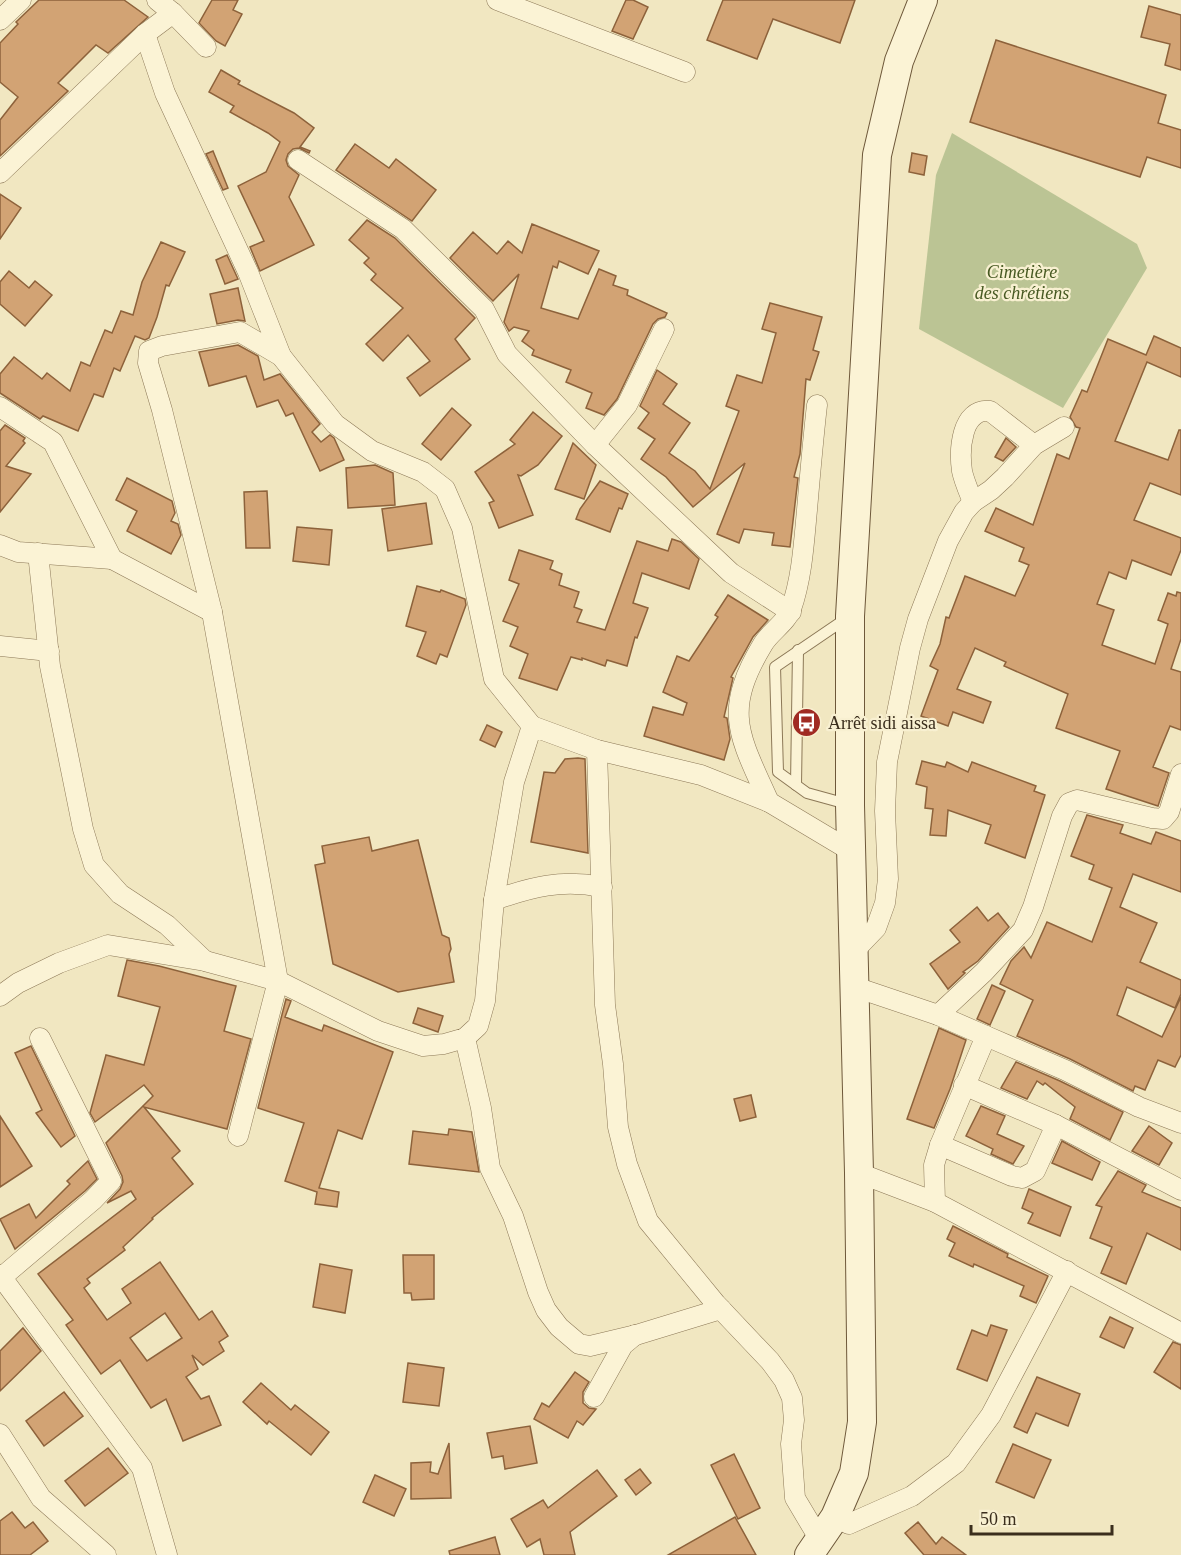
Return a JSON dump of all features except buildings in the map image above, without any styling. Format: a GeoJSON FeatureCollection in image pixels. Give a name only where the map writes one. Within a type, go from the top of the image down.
{"type":"FeatureCollection","features":[{"type":"Feature","properties":{"kind":"main road"},"geometry":{"type":"LineString","coordinates":[[822,1538],[854,1473],[862,1422],[859,1173],[850,805],[850,616],[877,155],[899,61],[923,0]]}},
{"type":"Feature","properties":{"kind":"street"},"geometry":{"type":"LineString","coordinates":[[0,20],[21,0]]}},
{"type":"Feature","properties":{"kind":"street"},"geometry":{"type":"LineString","coordinates":[[157,0],[206,46]]}},
{"type":"Feature","properties":{"kind":"street"},"geometry":{"type":"LineString","coordinates":[[497,0],[685,72]]}},
{"type":"Feature","properties":{"kind":"street"},"geometry":{"type":"LineString","coordinates":[[0,173],[145,34],[173,13]]}},
{"type":"Feature","properties":{"kind":"street"},"geometry":{"type":"LineString","coordinates":[[145,34],[165,93],[248,272],[281,356],[335,424],[372,451],[423,472],[444,489],[462,528],[494,679],[532,726],[597,750],[700,775],[769,802],[851,851]]}},
{"type":"Feature","properties":{"kind":"street"},"geometry":{"type":"LineString","coordinates":[[298,160],[403,229],[484,309],[507,354],[595,445],[730,573],[791,612]]}},
{"type":"Feature","properties":{"kind":"street"},"geometry":{"type":"LineString","coordinates":[[595,445],[627,405],[664,329]]}},
{"type":"Feature","properties":{"kind":"street"},"geometry":{"type":"LineString","coordinates":[[238,1136],[278,981],[212,612],[162,410],[148,363],[149,351],[162,346],[240,332],[281,356]]}},
{"type":"Feature","properties":{"kind":"street"},"geometry":{"type":"LineString","coordinates":[[769,802],[743,742],[738,710],[741,688],[749,667],[767,637],[791,612],[803,552],[817,405]]}},
{"type":"Feature","properties":{"kind":"street"},"geometry":{"type":"LineString","coordinates":[[0,407],[52,442],[112,560]]}},
{"type":"Feature","properties":{"kind":"street"},"geometry":{"type":"LineString","coordinates":[[973,502],[963,477],[961,459],[962,442],[968,421],[972,416],[977,412],[990,411],[1034,445]]}},
{"type":"Feature","properties":{"kind":"street"},"geometry":{"type":"LineString","coordinates":[[853,952],[876,928],[885,903],[888,879],[885,811],[887,762],[910,648],[924,602],[948,541],[964,512],[973,502],[1005,477],[1034,445],[1064,427]]}},
{"type":"Feature","properties":{"kind":"street"},"geometry":{"type":"LineString","coordinates":[[0,545],[18,552],[112,560],[212,612]]}},
{"type":"Feature","properties":{"kind":"street"},"geometry":{"type":"LineString","coordinates":[[39,553],[50,666],[83,829],[94,865],[120,894],[167,926],[205,961]]}},
{"type":"Feature","properties":{"kind":"street"},"geometry":{"type":"LineString","coordinates":[[0,646],[49,651]]}},
{"type":"Feature","properties":{"kind":"street"},"geometry":{"type":"LineString","coordinates":[[0,996],[18,983],[59,963],[108,945],[205,961],[278,981],[378,1031],[423,1046],[444,1044],[465,1038],[478,1026],[485,1001],[494,900],[514,782],[532,726]]}},
{"type":"Feature","properties":{"kind":"street"},"geometry":{"type":"LineString","coordinates":[[597,750],[604,1005],[613,1065],[618,1127],[627,1164],[648,1221],[721,1309],[771,1361],[784,1380],[792,1398],[794,1420],[790,1444],[795,1498],[822,1538],[912,1496],[956,1462],[991,1415],[1067,1271]]}},
{"type":"Feature","properties":{"kind":"street"},"geometry":{"type":"LineString","coordinates":[[938,1015],[984,972],[1023,930],[1062,816],[1069,803],[1078,798],[1163,819],[1169,812],[1181,774]]}},
{"type":"Feature","properties":{"kind":"street"},"geometry":{"type":"LineString","coordinates":[[494,900],[551,883],[580,882],[602,887]]}},
{"type":"Feature","properties":{"kind":"street"},"geometry":{"type":"LineString","coordinates":[[855,987],[938,1015],[986,1035],[1065,1070],[1139,1107],[1181,1123]]}},
{"type":"Feature","properties":{"kind":"street"},"geometry":{"type":"LineString","coordinates":[[935,1202],[934,1165],[940,1145],[986,1035]]}},
{"type":"Feature","properties":{"kind":"street"},"geometry":{"type":"LineString","coordinates":[[40,1038],[111,1181],[93,1200],[1,1276],[142,1468],[166,1555]]}},
{"type":"Feature","properties":{"kind":"street"},"geometry":{"type":"LineString","coordinates":[[465,1038],[481,1108],[490,1168],[513,1216],[528,1265],[546,1310],[559,1327],[579,1344],[590,1346],[636,1335],[721,1309]]}},
{"type":"Feature","properties":{"kind":"street"},"geometry":{"type":"LineString","coordinates":[[964,1084],[1056,1125],[1181,1190]]}},
{"type":"Feature","properties":{"kind":"street"},"geometry":{"type":"LineString","coordinates":[[940,1145],[1012,1176],[1022,1178],[1035,1171],[1056,1125]]}},
{"type":"Feature","properties":{"kind":"street"},"geometry":{"type":"LineString","coordinates":[[859,1173],[935,1202],[1181,1333]]}},
{"type":"Feature","properties":{"kind":"street"},"geometry":{"type":"LineString","coordinates":[[594,1397],[623,1345],[636,1335]]}},
{"type":"Feature","properties":{"kind":"street"},"geometry":{"type":"LineString","coordinates":[[0,1434],[41,1498],[105,1555]]}},
{"type":"Feature","properties":{"kind":"lane"},"geometry":{"type":"LineString","coordinates":[[850,616],[776,667],[778,772],[807,793],[850,805]]}},
{"type":"Feature","properties":{"kind":"lane"},"geometry":{"type":"LineString","coordinates":[[796,785],[798,650]]}},
{"type":"Feature","properties":{"kind":"green space","name":"Cimetière des chrétiens"},"geometry":{"type":"Polygon","coordinates":[[[952,133],[1137,244],[1147,268],[1063,408],[919,329],[936,175],[952,133]]]}},
{"type":"Feature","properties":{"kind":"place","name":"Arrêt sidi aissa"},"geometry":{"type":"Point","coordinates":[807,723]}}]}
